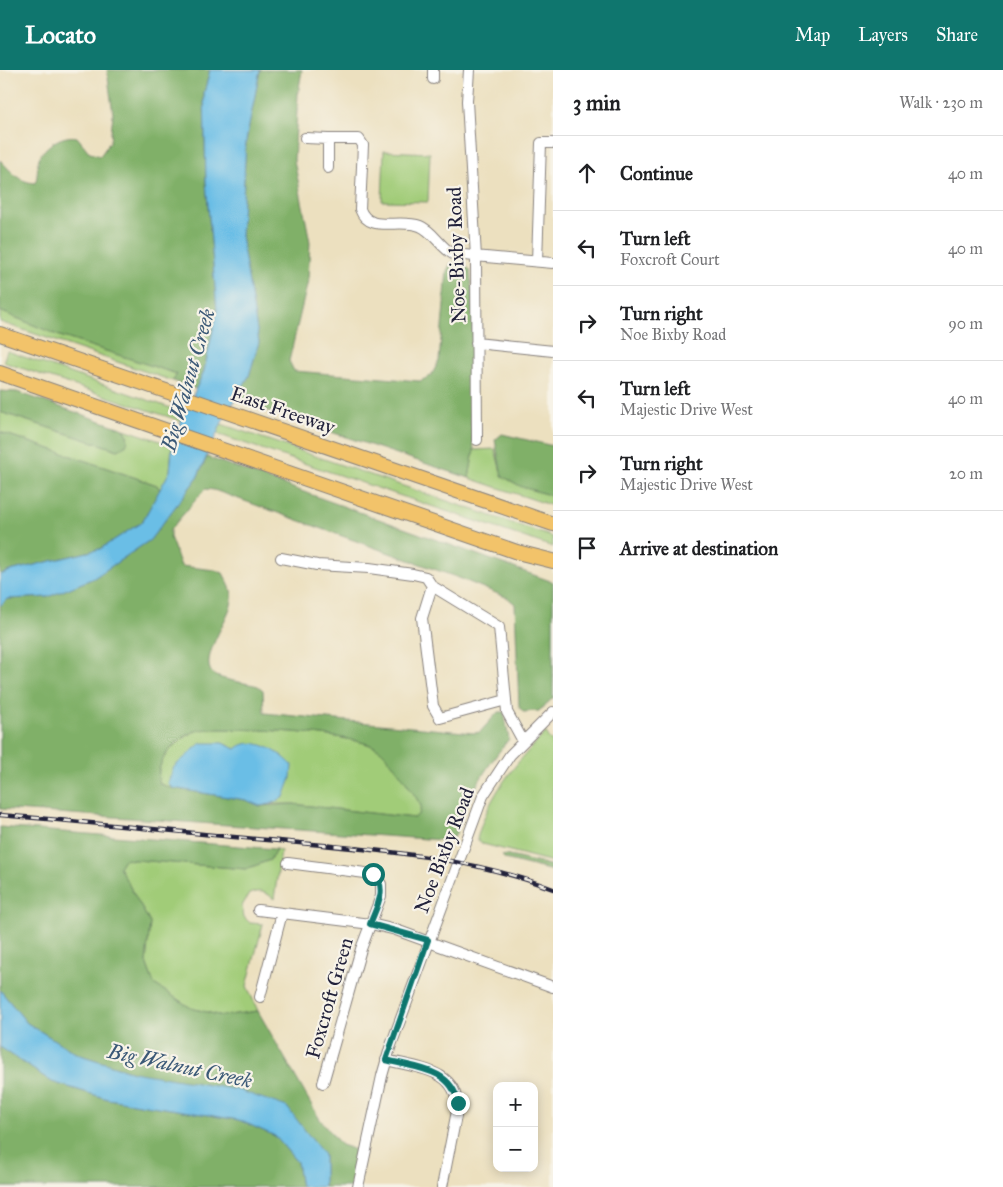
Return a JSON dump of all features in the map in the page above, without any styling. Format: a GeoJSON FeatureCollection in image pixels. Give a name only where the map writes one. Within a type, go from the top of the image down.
{"type":"FeatureCollection","features":[{"type":"Feature","properties":{"kind":"highway","name":"East Freeway"},"geometry":{"type":"LineString","coordinates":[[0,334],[553,524]]}},
{"type":"Feature","properties":{"kind":"highway"},"geometry":{"type":"LineString","coordinates":[[0,373],[250,458],[516,552],[553,567]]}},
{"type":"Feature","properties":{"kind":"highway"},"geometry":{"type":"LineString","coordinates":[[516,552],[553,561]]}},
{"type":"Feature","properties":{"kind":"street","name":"Noe-Bixby Road"},"geometry":{"type":"LineString","coordinates":[[469,70],[468,101],[476,257],[477,440]]}},
{"type":"Feature","properties":{"kind":"street"},"geometry":{"type":"LineString","coordinates":[[305,138],[358,139],[363,145],[360,209],[364,218],[369,223],[421,226],[442,247],[453,254],[553,263]]}},
{"type":"Feature","properties":{"kind":"street"},"geometry":{"type":"LineString","coordinates":[[328,139],[328,168]]}},
{"type":"Feature","properties":{"kind":"street"},"geometry":{"type":"LineString","coordinates":[[537,262],[541,143],[553,143]]}},
{"type":"Feature","properties":{"kind":"street"},"geometry":{"type":"LineString","coordinates":[[476,343],[553,351]]}},
{"type":"Feature","properties":{"kind":"street"},"geometry":{"type":"LineString","coordinates":[[281,558],[317,565],[368,568],[426,577],[432,586],[499,627],[508,712],[525,739]]}},
{"type":"Feature","properties":{"kind":"street"},"geometry":{"type":"LineString","coordinates":[[432,586],[422,618],[433,706],[440,718],[506,700]]}},
{"type":"Feature","properties":{"kind":"street","name":"Noe Bixby Road"},"geometry":{"type":"LineString","coordinates":[[358,1187],[386,1060],[428,940],[483,796],[498,770],[525,739],[553,712]]}},
{"type":"Feature","properties":{"kind":"street","name":"Foxcroft Green"},"geometry":{"type":"LineString","coordinates":[[288,862],[373,874],[381,884],[381,896],[361,949],[323,1083]]}},
{"type":"Feature","properties":{"kind":"street"},"geometry":{"type":"LineString","coordinates":[[258,910],[370,924],[428,940],[553,987]]}},
{"type":"Feature","properties":{"kind":"street"},"geometry":{"type":"LineString","coordinates":[[260,997],[282,913]]}},
{"type":"Feature","properties":{"kind":"street"},"geometry":{"type":"LineString","coordinates":[[386,1060],[443,1076],[453,1088],[458,1103],[442,1187]]}},
{"type":"Feature","properties":{"kind":"green space"},"geometry":{"type":"Polygon","coordinates":[[[107,70],[210,70],[204,93],[206,182],[217,311],[204,371],[196,389],[173,381],[177,374],[60,336],[0,311],[0,160],[19,178],[35,183],[40,156],[56,141],[72,136],[77,137],[90,153],[100,156],[110,142],[113,114],[107,70]]]}},
{"type":"Feature","properties":{"kind":"green space"},"geometry":{"type":"Polygon","coordinates":[[[260,70],[302,70],[298,94],[294,160],[310,242],[308,281],[289,361],[294,371],[420,381],[431,376],[439,361],[447,271],[451,263],[462,263],[470,270],[474,310],[471,421],[474,450],[469,478],[235,400],[249,376],[259,342],[241,236],[246,141],[260,70]]]}},
{"type":"Feature","properties":{"kind":"green space"},"geometry":{"type":"Polygon","coordinates":[[[384,151],[430,153],[428,202],[382,201],[384,151]]]}},
{"type":"Feature","properties":{"kind":"green space"},"geometry":{"type":"Polygon","coordinates":[[[0,311],[60,336],[177,374],[173,381],[0,322],[0,311]]]}},
{"type":"Feature","properties":{"kind":"green space"},"geometry":{"type":"Polygon","coordinates":[[[7,351],[185,413],[181,421],[3,362],[7,351]]]}},
{"type":"Feature","properties":{"kind":"green space"},"geometry":{"type":"Polygon","coordinates":[[[0,391],[17,392],[124,429],[128,439],[126,444],[118,450],[0,412],[0,391]]]}},
{"type":"Feature","properties":{"kind":"green space"},"geometry":{"type":"Polygon","coordinates":[[[0,412],[118,450],[128,435],[124,429],[172,445],[170,471],[160,490],[157,485],[0,432],[0,412]]]}},
{"type":"Feature","properties":{"kind":"green space"},"geometry":{"type":"Polygon","coordinates":[[[221,424],[553,537],[553,547],[217,434],[221,424]]]}},
{"type":"Feature","properties":{"kind":"green space"},"geometry":{"type":"Polygon","coordinates":[[[0,432],[157,485],[160,490],[142,522],[100,549],[0,575],[0,432]]]}},
{"type":"Feature","properties":{"kind":"green space"},"geometry":{"type":"Polygon","coordinates":[[[502,434],[553,446],[553,496],[522,487],[502,476],[495,440],[502,434]]]}},
{"type":"Feature","properties":{"kind":"green space"},"geometry":{"type":"Polygon","coordinates":[[[495,449],[502,476],[522,487],[553,496],[553,506],[469,478],[474,450],[495,449]]]}},
{"type":"Feature","properties":{"kind":"green space"},"geometry":{"type":"Polygon","coordinates":[[[207,457],[553,582],[553,698],[539,711],[523,712],[519,707],[515,604],[508,598],[459,578],[214,490],[205,489],[170,530],[170,537],[181,566],[215,570],[223,573],[231,589],[231,606],[212,648],[209,667],[213,674],[217,676],[258,686],[263,690],[264,713],[474,733],[480,732],[498,712],[504,712],[509,739],[478,784],[453,838],[441,840],[0,809],[0,606],[7,599],[48,597],[94,578],[150,540],[197,478],[207,457]],[[238,729],[200,730],[184,737],[169,750],[164,758],[160,767],[160,784],[172,788],[246,800],[260,806],[293,804],[414,818],[419,814],[421,806],[402,776],[380,750],[368,744],[305,733],[238,729]]]}},
{"type":"Feature","properties":{"kind":"green space"},"geometry":{"type":"Polygon","coordinates":[[[206,729],[258,730],[329,736],[368,744],[380,750],[402,776],[421,806],[419,815],[414,818],[293,804],[271,804],[284,797],[283,756],[260,745],[243,746],[236,749],[222,743],[168,783],[172,788],[160,784],[159,775],[163,759],[182,739],[196,731],[206,729]]]}},
{"type":"Feature","properties":{"kind":"green space"},"geometry":{"type":"Polygon","coordinates":[[[546,732],[553,743],[553,862],[483,844],[477,839],[488,808],[504,781],[546,732]]]}},
{"type":"Feature","properties":{"kind":"green space"},"geometry":{"type":"Polygon","coordinates":[[[0,827],[276,849],[270,860],[246,869],[124,859],[119,867],[150,923],[146,962],[154,984],[191,1008],[222,1016],[258,1011],[319,1118],[341,1145],[359,1151],[351,1187],[324,1187],[324,1155],[133,1072],[77,1054],[27,1023],[0,990],[0,827]]]}},
{"type":"Feature","properties":{"kind":"green space"},"geometry":{"type":"Polygon","coordinates":[[[276,849],[281,851],[274,899],[268,894],[256,892],[249,894],[242,906],[244,917],[250,923],[263,924],[247,986],[258,1011],[222,1016],[191,1008],[154,984],[146,962],[150,923],[119,867],[124,859],[246,869],[270,860],[276,849]]]}},
{"type":"Feature","properties":{"kind":"green space"},"geometry":{"type":"Polygon","coordinates":[[[505,855],[553,866],[553,871],[505,859],[502,856],[505,855]]]}},
{"type":"Feature","properties":{"kind":"green space"},"geometry":{"type":"Polygon","coordinates":[[[0,1047],[52,1082],[108,1099],[239,1120],[275,1136],[297,1162],[301,1187],[0,1187],[0,1047]]]}},
{"type":"Feature","properties":{"kind":"water"},"geometry":{"type":"Polygon","coordinates":[[[210,70],[260,70],[246,141],[241,236],[259,342],[249,376],[223,420],[197,478],[150,540],[94,578],[48,597],[7,599],[0,606],[0,575],[100,549],[142,522],[170,471],[173,439],[204,371],[217,311],[206,182],[204,93],[210,70]]]}},
{"type":"Feature","properties":{"kind":"water"},"geometry":{"type":"Polygon","coordinates":[[[201,743],[222,743],[236,749],[250,743],[266,746],[273,750],[292,765],[291,778],[284,797],[271,804],[260,806],[246,800],[172,788],[168,783],[174,767],[201,743]]]}},
{"type":"Feature","properties":{"kind":"water"},"geometry":{"type":"Polygon","coordinates":[[[0,990],[27,1023],[77,1054],[133,1072],[238,1090],[287,1107],[324,1155],[324,1187],[301,1187],[297,1162],[275,1136],[239,1120],[108,1099],[52,1082],[0,1047],[0,990]]]}},
{"type":"Feature","properties":{"kind":"railway"},"geometry":{"type":"LineString","coordinates":[[0,815],[376,850],[448,860],[519,877],[553,889]]}},
{"type":"Feature","properties":{"kind":"route"},"geometry":{"type":"LineString","coordinates":[[373,874],[381,884],[381,896],[370,924],[428,940],[386,1060],[443,1076],[453,1088],[458,1103]]}},
{"type":"Feature","properties":{"kind":"water label","name":"Big Walnut Creek"},"geometry":{"type":"Point","coordinates":[188,380]}},
{"type":"Feature","properties":{"kind":"water label","name":"Big Walnut Creek"},"geometry":{"type":"Point","coordinates":[180,1066]}}]}
